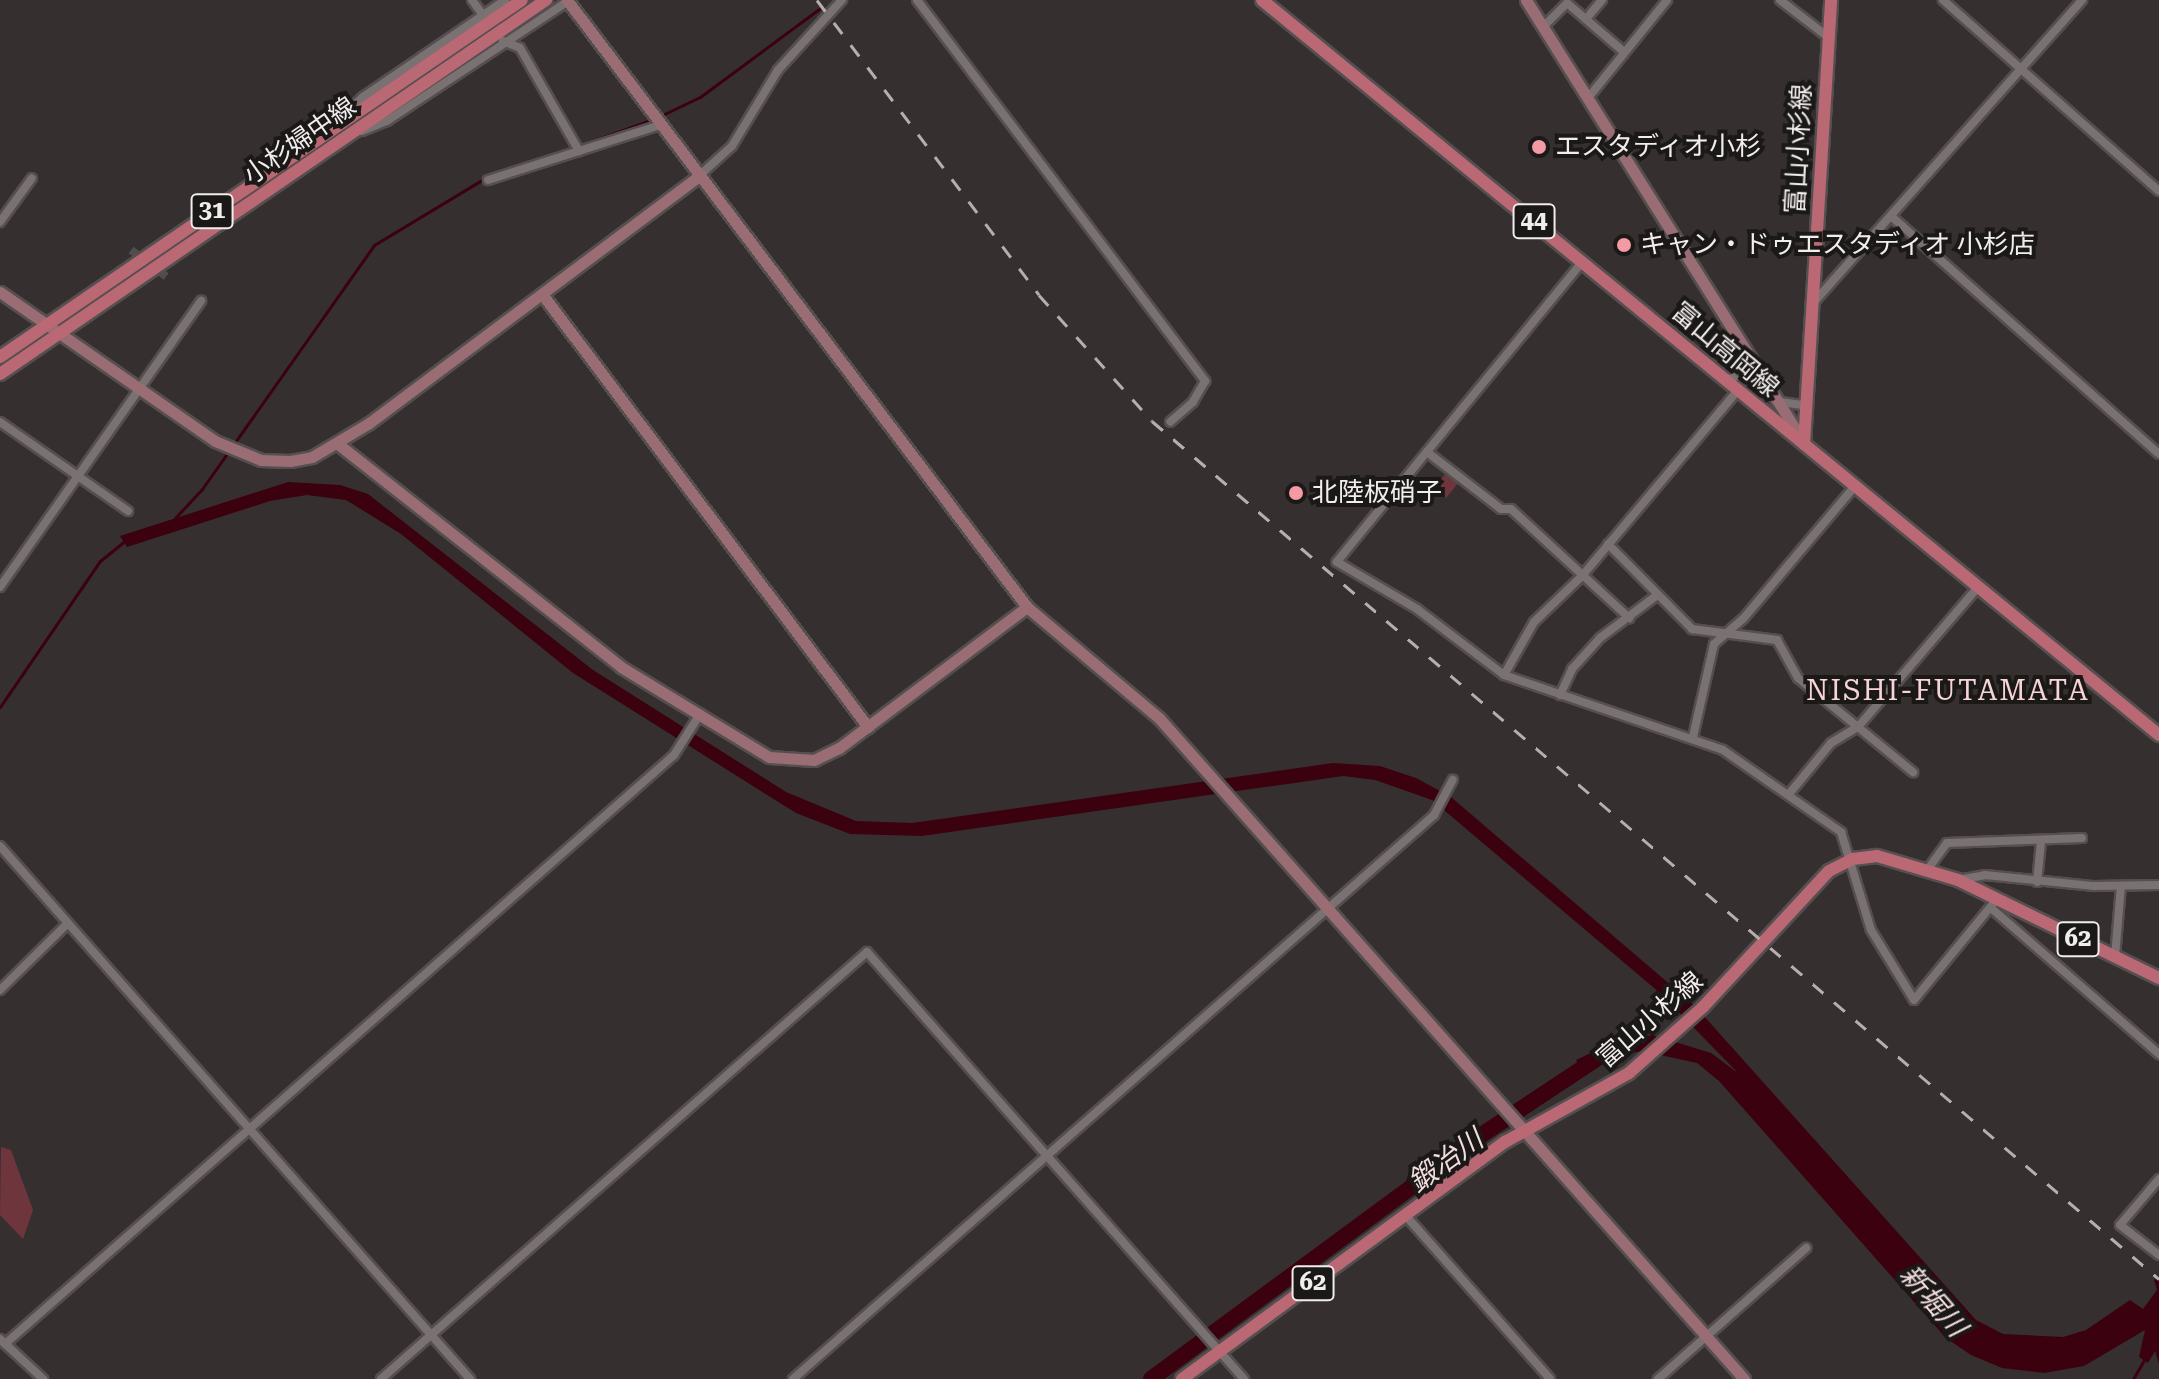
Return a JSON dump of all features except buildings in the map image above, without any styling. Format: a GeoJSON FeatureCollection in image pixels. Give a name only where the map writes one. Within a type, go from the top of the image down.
{"type":"FeatureCollection","features":[{"type":"Feature","properties":{"kind":"main road","name":"小杉婦中線"},"geometry":{"type":"LineString","coordinates":[[0,357],[332,126],[522,0]]}},
{"type":"Feature","properties":{"kind":"main road","name":"小杉婦中線"},"geometry":{"type":"LineString","coordinates":[[0,374],[546,0]]}},
{"type":"Feature","properties":{"kind":"main road","name":"富山高岡線"},"geometry":{"type":"LineString","coordinates":[[1262,0],[2159,735]]}},
{"type":"Feature","properties":{"kind":"main road","name":"富山小杉線"},"geometry":{"type":"LineString","coordinates":[[1804,444],[1831,0]]}},
{"type":"Feature","properties":{"kind":"main road","name":"62"},"geometry":{"type":"LineString","coordinates":[[1853,859],[1877,856],[1958,880],[1994,903],[2159,978]]}},
{"type":"Feature","properties":{"kind":"main road","name":"富山小杉線"},"geometry":{"type":"LineString","coordinates":[[1182,1379],[1219,1349],[1406,1216],[1522,1127],[1614,1083],[1649,1056],[1703,1007],[1814,886],[1853,859]]}},
{"type":"Feature","properties":{"kind":"street"},"geometry":{"type":"LineString","coordinates":[[472,0],[483,15]]}},
{"type":"Feature","properties":{"kind":"street"},"geometry":{"type":"LineString","coordinates":[[332,126],[363,97],[505,0]]}},
{"type":"Feature","properties":{"kind":"street"},"geometry":{"type":"LineString","coordinates":[[343,139],[387,121],[568,0],[1027,607],[1159,718],[1744,1379]]}},
{"type":"Feature","properties":{"kind":"street"},"geometry":{"type":"LineString","coordinates":[[0,292],[215,441],[261,460],[312,457],[338,444],[700,175],[732,146],[778,70],[842,0]]}},
{"type":"Feature","properties":{"kind":"street"},"geometry":{"type":"LineString","coordinates":[[917,0],[1205,381],[1193,402],[1170,422]]}},
{"type":"Feature","properties":{"kind":"street"},"geometry":{"type":"LineString","coordinates":[[1526,0],[1781,402],[1804,444]]}},
{"type":"Feature","properties":{"kind":"street"},"geometry":{"type":"LineString","coordinates":[[1586,19],[1602,0]]}},
{"type":"Feature","properties":{"kind":"street"},"geometry":{"type":"LineString","coordinates":[[1588,98],[1667,0]]}},
{"type":"Feature","properties":{"kind":"street"},"geometry":{"type":"LineString","coordinates":[[1780,0],[1828,37]]}},
{"type":"Feature","properties":{"kind":"street"},"geometry":{"type":"LineString","coordinates":[[1943,0],[2159,191]]}},
{"type":"Feature","properties":{"kind":"street"},"geometry":{"type":"LineString","coordinates":[[1814,302],[2082,0]]}},
{"type":"Feature","properties":{"kind":"street"},"geometry":{"type":"LineString","coordinates":[[1543,27],[1567,3],[1624,52]]}},
{"type":"Feature","properties":{"kind":"street"},"geometry":{"type":"LineString","coordinates":[[503,41],[520,48],[579,151]]}},
{"type":"Feature","properties":{"kind":"street"},"geometry":{"type":"LineString","coordinates":[[488,180],[660,125]]}},
{"type":"Feature","properties":{"kind":"street"},"geometry":{"type":"LineString","coordinates":[[0,222],[32,178]]}},
{"type":"Feature","properties":{"kind":"street"},"geometry":{"type":"LineString","coordinates":[[1891,216],[2159,454]]}},
{"type":"Feature","properties":{"kind":"street"},"geometry":{"type":"LineString","coordinates":[[1583,261],[1337,562],[1417,609],[1504,675],[1693,737],[1723,750],[1841,832],[1853,859],[1871,930],[1914,1000],[1994,903],[2159,1054]]}},
{"type":"Feature","properties":{"kind":"street"},"geometry":{"type":"LineString","coordinates":[[542,294],[868,727]]}},
{"type":"Feature","properties":{"kind":"street"},"geometry":{"type":"LineString","coordinates":[[0,587],[201,301]]}},
{"type":"Feature","properties":{"kind":"street"},"geometry":{"type":"LineString","coordinates":[[1727,380],[1742,374],[1751,355]]}},
{"type":"Feature","properties":{"kind":"street"},"geometry":{"type":"LineString","coordinates":[[1504,675],[1534,622],[1582,576],[1739,389]]}},
{"type":"Feature","properties":{"kind":"street"},"geometry":{"type":"LineString","coordinates":[[1781,402],[1802,405],[1809,397]]}},
{"type":"Feature","properties":{"kind":"street"},"geometry":{"type":"LineString","coordinates":[[0,422],[128,511]]}},
{"type":"Feature","properties":{"kind":"street"},"geometry":{"type":"LineString","coordinates":[[338,444],[621,667],[769,757],[788,761],[814,760],[868,727],[1027,607]]}},
{"type":"Feature","properties":{"kind":"street"},"geometry":{"type":"LineString","coordinates":[[1427,452],[1501,509],[1511,509],[1629,618]]}},
{"type":"Feature","properties":{"kind":"street"},"geometry":{"type":"LineString","coordinates":[[1693,737],[1714,644],[1724,631],[1743,619],[1855,486]]}},
{"type":"Feature","properties":{"kind":"street"},"geometry":{"type":"LineString","coordinates":[[1608,544],[1656,596],[1692,629],[1777,640],[1798,678],[1913,772]]}},
{"type":"Feature","properties":{"kind":"street"},"geometry":{"type":"LineString","coordinates":[[1789,794],[1831,743],[1858,727],[1978,587]]}},
{"type":"Feature","properties":{"kind":"street"},"geometry":{"type":"LineString","coordinates":[[1560,695],[1572,669],[1600,638],[1656,596]]}},
{"type":"Feature","properties":{"kind":"street"},"geometry":{"type":"LineString","coordinates":[[43,1379],[3,1342],[679,746],[700,714]]}},
{"type":"Feature","properties":{"kind":"street"},"geometry":{"type":"LineString","coordinates":[[793,1379],[1437,811],[1453,780]]}},
{"type":"Feature","properties":{"kind":"street"},"geometry":{"type":"LineString","coordinates":[[1928,869],[1947,843],[2041,842],[2082,838]]}},
{"type":"Feature","properties":{"kind":"street"},"geometry":{"type":"LineString","coordinates":[[2037,882],[2041,842]]}},
{"type":"Feature","properties":{"kind":"street"},"geometry":{"type":"LineString","coordinates":[[0,846],[470,1379]]}},
{"type":"Feature","properties":{"kind":"street"},"geometry":{"type":"LineString","coordinates":[[1958,880],[1985,875],[2037,882],[2159,885]]}},
{"type":"Feature","properties":{"kind":"street"},"geometry":{"type":"LineString","coordinates":[[2115,957],[2121,886]]}},
{"type":"Feature","properties":{"kind":"street"},"geometry":{"type":"LineString","coordinates":[[0,990],[68,923]]}},
{"type":"Feature","properties":{"kind":"street"},"geometry":{"type":"LineString","coordinates":[[381,1379],[867,952],[1044,1157],[1244,1379]]}},
{"type":"Feature","properties":{"kind":"street"},"geometry":{"type":"LineString","coordinates":[[2159,1179],[2120,1225],[2159,1255]]}},
{"type":"Feature","properties":{"kind":"street"},"geometry":{"type":"LineString","coordinates":[[1406,1216],[1550,1379]]}},
{"type":"Feature","properties":{"kind":"street"},"geometry":{"type":"LineString","coordinates":[[1658,1379],[1806,1248]]}},
{"type":"Feature","properties":{"kind":"shaded area"},"geometry":{"type":"Polygon","coordinates":[[[1447,472],[1459,482],[1446,498],[1434,488],[1447,472]]]}},
{"type":"Feature","properties":{"kind":"shaded area"},"geometry":{"type":"Polygon","coordinates":[[[1,1147],[11,1150],[33,1210],[23,1239],[0,1215],[1,1147]]]}},
{"type":"Feature","properties":{"kind":"water","name":"新堀川"},"geometry":{"type":"Polygon","coordinates":[[[288,482],[340,485],[368,494],[593,670],[786,792],[856,821],[912,823],[1333,763],[1380,766],[1416,778],[1451,797],[1694,1005],[1976,1320],[2003,1334],[2063,1337],[2086,1330],[2130,1300],[2143,1309],[2157,1290],[2154,1280],[2159,1276],[2159,1364],[2155,1351],[2148,1363],[2139,1357],[2145,1330],[2084,1366],[2044,1373],[2002,1368],[1971,1355],[1946,1338],[1719,1081],[1697,1063],[1642,1051],[1616,1056],[1584,1072],[1576,1060],[1608,1045],[1652,1035],[1711,1053],[1738,1073],[1660,993],[1432,800],[1375,780],[1343,776],[922,836],[850,834],[796,813],[573,673],[401,534],[346,500],[307,495],[270,501],[127,547],[120,536],[288,482]]]}},
{"type":"Feature","properties":{"kind":"waterway"},"geometry":{"type":"LineString","coordinates":[[658,117],[700,97],[819,9]]}},
{"type":"Feature","properties":{"kind":"waterway"},"geometry":{"type":"LineString","coordinates":[[553,155],[651,120]]}},
{"type":"Feature","properties":{"kind":"waterway"},"geometry":{"type":"LineString","coordinates":[[175,518],[202,489],[374,245],[485,178]]}},
{"type":"Feature","properties":{"kind":"waterway"},"geometry":{"type":"LineString","coordinates":[[0,707],[100,561],[126,540]]}},
{"type":"Feature","properties":{"kind":"waterway","name":"鍛冶川"},"geometry":{"type":"LineString","coordinates":[[1151,1379],[1483,1134],[1598,1058]]}},
{"type":"Feature","properties":{"kind":"waterway"},"geometry":{"type":"LineString","coordinates":[[2133,1379],[2145,1358]]}},
{"type":"Feature","properties":{"kind":"tunnel"},"geometry":{"type":"LineString","coordinates":[[131,250],[167,277]]}},
{"type":"Feature","properties":{"kind":"railway"},"geometry":{"type":"LineString","coordinates":[[817,0],[1039,295],[1152,421],[2159,1279]]}},
{"type":"Feature","properties":{"kind":"place","name":"エスタディオ小杉"},"geometry":{"type":"Point","coordinates":[1539,147]}},
{"type":"Feature","properties":{"kind":"place","name":"キャン・ドゥエスタディオ 小杉店"},"geometry":{"type":"Point","coordinates":[1624,245]}},
{"type":"Feature","properties":{"kind":"place","name":"北陸板硝子"},"geometry":{"type":"Point","coordinates":[1296,493]}},
{"type":"Feature","properties":{"kind":"district","name":"NISHI-FUTAMATA"},"geometry":{"type":"Point","coordinates":[1948,691]}}]}
